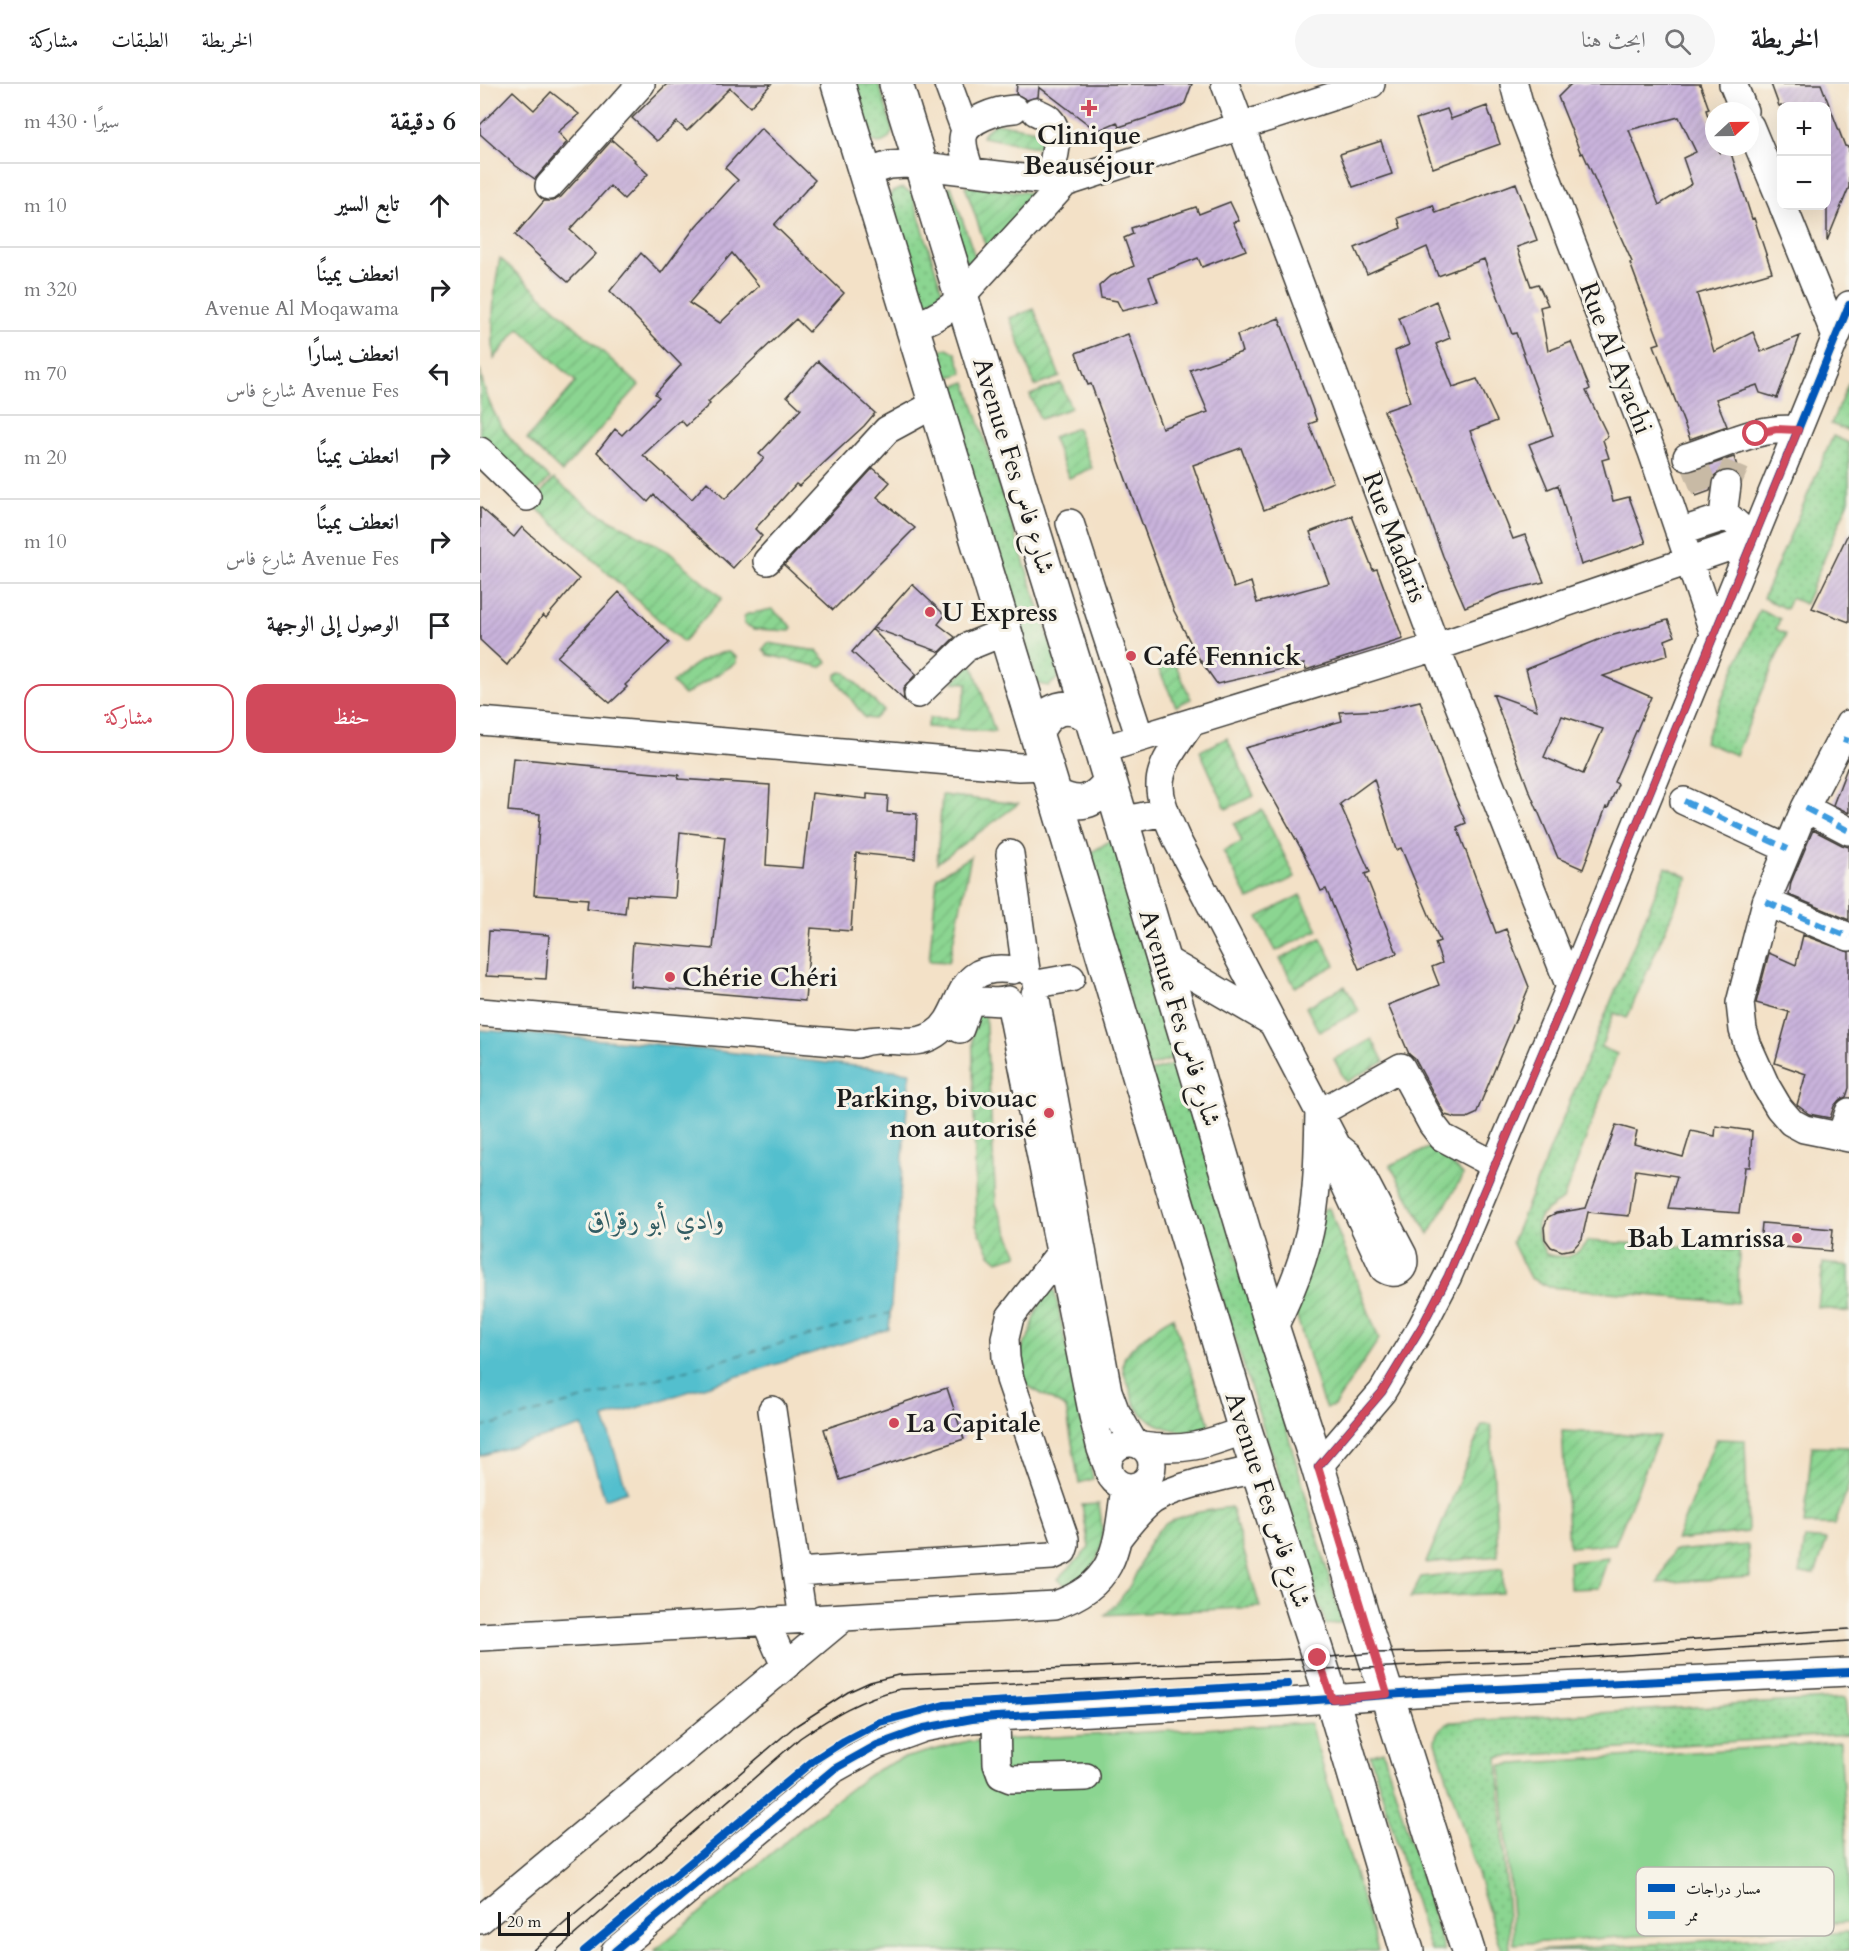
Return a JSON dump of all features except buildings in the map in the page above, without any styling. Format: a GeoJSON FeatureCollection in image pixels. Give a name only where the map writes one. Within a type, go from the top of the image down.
{"type":"FeatureCollection","features":[{"type":"Feature","properties":{"kind":"main road","name":"Avenue Fes شارع فاس"},"geometry":{"type":"LineString","coordinates":[[838,84],[1251,1449],[1332,1699],[1407,1951]]}},
{"type":"Feature","properties":{"kind":"main road","name":"Avenue Fes شارع فاس"},"geometry":{"type":"LineString","coordinates":[[896,84],[1101,750],[1273,1329],[1468,1951]]}},
{"type":"Feature","properties":{"kind":"main road"},"geometry":{"type":"LineString","coordinates":[[1036,733],[1041,721],[1052,712],[1066,708],[1080,710],[1091,717]]}},
{"type":"Feature","properties":{"kind":"main road"},"geometry":{"type":"LineString","coordinates":[[1050,781],[1069,802],[1086,802],[1100,795],[1110,782]]}},
{"type":"Feature","properties":{"kind":"street"},"geometry":{"type":"LineString","coordinates":[[549,186],[641,84]]}},
{"type":"Feature","properties":{"kind":"street"},"geometry":{"type":"LineString","coordinates":[[948,84],[965,130],[963,143],[970,171]]}},
{"type":"Feature","properties":{"kind":"street","name":"Rue Madaris"},"geometry":{"type":"LineString","coordinates":[[1225,84],[1436,647],[1570,987]]}},
{"type":"Feature","properties":{"kind":"street"},"geometry":{"type":"LineString","coordinates":[[865,173],[890,165],[921,166],[1057,182],[1241,127],[1371,84]]}},
{"type":"Feature","properties":{"kind":"street","name":"Rue Al Ayachi"},"geometry":{"type":"LineString","coordinates":[[1514,84],[1524,118],[1652,453],[1714,634]]}},
{"type":"Feature","properties":{"kind":"street"},"geometry":{"type":"LineString","coordinates":[[1733,84],[1740,102]]}},
{"type":"Feature","properties":{"kind":"street"},"geometry":{"type":"LineString","coordinates":[[912,326],[940,316],[962,295],[1057,182],[1057,139],[1049,119],[1025,110],[992,113],[965,130]]}},
{"type":"Feature","properties":{"kind":"street"},"geometry":{"type":"LineString","coordinates":[[1759,148],[1777,192]]}},
{"type":"Feature","properties":{"kind":"street"},"geometry":{"type":"LineString","coordinates":[[1784,210],[1836,337]]}},
{"type":"Feature","properties":{"kind":"street"},"geometry":{"type":"LineString","coordinates":[[1318,1467],[1382,1392],[1422,1326],[1448,1276],[1570,987],[1849,305]]}},
{"type":"Feature","properties":{"kind":"street"},"geometry":{"type":"LineString","coordinates":[[767,561],[887,430],[936,404]]}},
{"type":"Feature","properties":{"kind":"street"},"geometry":{"type":"LineString","coordinates":[[1652,453],[1677,451],[1691,461],[1756,434],[1776,429],[1798,430]]}},
{"type":"Feature","properties":{"kind":"street"},"geometry":{"type":"LineString","coordinates":[[1718,518],[1723,481],[1756,434]]}},
{"type":"Feature","properties":{"kind":"street"},"geometry":{"type":"LineString","coordinates":[[480,451],[526,497]]}},
{"type":"Feature","properties":{"kind":"street"},"geometry":{"type":"LineString","coordinates":[[1679,532],[1730,516],[1753,539]]}},
{"type":"Feature","properties":{"kind":"street"},"geometry":{"type":"LineString","coordinates":[[1070,523],[1140,738]]}},
{"type":"Feature","properties":{"kind":"street"},"geometry":{"type":"LineString","coordinates":[[1101,750],[1436,647],[1753,539]]}},
{"type":"Feature","properties":{"kind":"street"},"geometry":{"type":"LineString","coordinates":[[918,694],[967,647],[1004,632]]}},
{"type":"Feature","properties":{"kind":"street"},"geometry":{"type":"LineString","coordinates":[[480,721],[988,765],[1050,781]]}},
{"type":"Feature","properties":{"kind":"street"},"geometry":{"type":"LineString","coordinates":[[1192,722],[1166,760],[1161,773],[1159,786],[1164,812],[1337,1146]]}},
{"type":"Feature","properties":{"kind":"street"},"geometry":{"type":"LineString","coordinates":[[1846,1129],[1804,1129],[1791,1122],[1779,1108],[1754,1063],[1743,1030],[1740,1003],[1766,902],[1805,808],[1847,735]]}},
{"type":"Feature","properties":{"kind":"street"},"geometry":{"type":"LineString","coordinates":[[1684,801],[1788,849]]}},
{"type":"Feature","properties":{"kind":"street"},"geometry":{"type":"LineString","coordinates":[[1805,808],[1849,831]]}},
{"type":"Feature","properties":{"kind":"street"},"geometry":{"type":"LineString","coordinates":[[1122,820],[1164,812]]}},
{"type":"Feature","properties":{"kind":"street"},"geometry":{"type":"LineString","coordinates":[[480,1637],[1055,1605],[1090,1588],[1103,1574],[1113,1557],[1118,1538],[1142,1486],[1151,1458],[1114,1410],[1108,1391],[1028,980],[1010,854]]}},
{"type":"Feature","properties":{"kind":"street"},"geometry":{"type":"LineString","coordinates":[[1766,902],[1849,937]]}},
{"type":"Feature","properties":{"kind":"street"},"geometry":{"type":"LineString","coordinates":[[1162,958],[1272,1022]]}},
{"type":"Feature","properties":{"kind":"street"},"geometry":{"type":"LineString","coordinates":[[480,1012],[858,1044],[872,1039],[911,1042],[927,1038],[941,1029],[963,989],[970,981],[990,970],[1002,969],[1028,980],[1071,978]]}},
{"type":"Feature","properties":{"kind":"street"},"geometry":{"type":"LineString","coordinates":[[858,1044],[864,1049],[878,1053],[925,1055],[947,1046],[956,1037],[969,1004],[979,1000],[1027,1003],[1028,980]]}},
{"type":"Feature","properties":{"kind":"street"},"geometry":{"type":"LineString","coordinates":[[1009,1001],[1101,1449],[1112,1479],[1142,1486],[1251,1449]]}},
{"type":"Feature","properties":{"kind":"street"},"geometry":{"type":"LineString","coordinates":[[1319,1113],[1401,1067],[1432,1124],[1442,1137],[1494,1165]]}},
{"type":"Feature","properties":{"kind":"street"},"geometry":{"type":"LineString","coordinates":[[1273,1329],[1297,1277],[1312,1220],[1319,1113]]}},
{"type":"Feature","properties":{"kind":"street"},"geometry":{"type":"LineString","coordinates":[[796,1572],[1052,1556],[1063,1551],[1065,1539],[1010,1378],[1005,1348],[1010,1317],[1061,1252]]}},
{"type":"Feature","properties":{"kind":"street"},"geometry":{"type":"LineString","coordinates":[[772,1410],[803,1619]]}},
{"type":"Feature","properties":{"kind":"street"},"geometry":{"type":"LineString","coordinates":[[1107,1466],[1112,1450],[1126,1442],[1173,1449],[1197,1446],[1251,1449]]}},
{"type":"Feature","properties":{"kind":"street"},"geometry":{"type":"LineString","coordinates":[[480,1920],[843,1618]]}},
{"type":"Feature","properties":{"kind":"street"},"geometry":{"type":"LineString","coordinates":[[765,1620],[785,1666]]}},
{"type":"Feature","properties":{"kind":"street"},"geometry":{"type":"LineString","coordinates":[[615,1951],[834,1769],[878,1745],[924,1728],[996,1717],[1387,1694],[1849,1672]]}},
{"type":"Feature","properties":{"kind":"street"},"geometry":{"type":"LineString","coordinates":[[996,1717],[997,1764],[1001,1775],[1011,1779],[1086,1777]]}},
{"type":"Feature","properties":{"kind":"green space"},"geometry":{"type":"Polygon","coordinates":[[[852,84],[879,84],[893,130],[884,142],[877,143],[870,139],[852,84]]]}},
{"type":"Feature","properties":{"kind":"green space"},"geometry":{"type":"Polygon","coordinates":[[[996,123],[1042,131],[1047,149],[982,137],[984,132],[996,123]]]}},
{"type":"Feature","properties":{"kind":"green space"},"geometry":{"type":"Polygon","coordinates":[[[951,186],[977,263],[967,266],[942,190],[951,186]]]}},
{"type":"Feature","properties":{"kind":"green space"},"geometry":{"type":"Polygon","coordinates":[[[965,186],[1041,194],[988,253],[965,186]]]}},
{"type":"Feature","properties":{"kind":"green space"},"geometry":{"type":"Polygon","coordinates":[[[902,188],[912,193],[942,291],[939,297],[931,301],[921,301],[889,197],[892,192],[902,188]]]}},
{"type":"Feature","properties":{"kind":"green space"},"geometry":{"type":"Polygon","coordinates":[[[500,258],[639,385],[562,472],[527,439],[576,382],[519,328],[494,359],[493,308],[500,258]]]}},
{"type":"Feature","properties":{"kind":"green space"},"geometry":{"type":"Polygon","coordinates":[[[1034,309],[1060,377],[1035,386],[1010,318],[1034,309]]]}},
{"type":"Feature","properties":{"kind":"green space"},"geometry":{"type":"Polygon","coordinates":[[[947,348],[956,353],[963,373],[938,381],[936,353],[947,348]]]}},
{"type":"Feature","properties":{"kind":"green space"},"geometry":{"type":"Polygon","coordinates":[[[480,370],[490,403],[505,431],[525,455],[550,478],[534,495],[480,442],[480,370]]]}},
{"type":"Feature","properties":{"kind":"green space"},"geometry":{"type":"Polygon","coordinates":[[[966,382],[1058,667],[1058,678],[1049,686],[1038,684],[941,391],[966,382]]]}},
{"type":"Feature","properties":{"kind":"green space"},"geometry":{"type":"Polygon","coordinates":[[[1849,382],[1849,431],[1831,424],[1849,382]]]}},
{"type":"Feature","properties":{"kind":"green space"},"geometry":{"type":"Polygon","coordinates":[[[1061,383],[1071,408],[1040,419],[1030,395],[1061,383]]]}},
{"type":"Feature","properties":{"kind":"green space"},"geometry":{"type":"Polygon","coordinates":[[[1077,428],[1092,468],[1069,478],[1052,437],[1077,428]]]}},
{"type":"Feature","properties":{"kind":"green space"},"geometry":{"type":"Polygon","coordinates":[[[1833,436],[1849,443],[1849,500],[1805,604],[1791,598],[1786,609],[1763,598],[1833,436]]]}},
{"type":"Feature","properties":{"kind":"green space"},"geometry":{"type":"Polygon","coordinates":[[[554,479],[593,510],[669,552],[722,598],[683,642],[531,503],[554,479]]]}},
{"type":"Feature","properties":{"kind":"green space"},"geometry":{"type":"Polygon","coordinates":[[[772,609],[792,627],[790,631],[754,629],[744,624],[744,616],[772,609]]]}},
{"type":"Feature","properties":{"kind":"green space"},"geometry":{"type":"Polygon","coordinates":[[[1759,610],[1780,619],[1776,629],[1786,634],[1736,755],[1704,742],[1759,610]]]}},
{"type":"Feature","properties":{"kind":"green space"},"geometry":{"type":"Polygon","coordinates":[[[768,643],[817,651],[827,662],[821,667],[768,655],[763,649],[768,643]]]}},
{"type":"Feature","properties":{"kind":"green space"},"geometry":{"type":"Polygon","coordinates":[[[728,652],[736,657],[736,663],[684,695],[672,683],[691,667],[712,655],[728,652]]]}},
{"type":"Feature","properties":{"kind":"green space"},"geometry":{"type":"Polygon","coordinates":[[[1174,661],[1191,699],[1176,706],[1158,668],[1174,661]]]}},
{"type":"Feature","properties":{"kind":"green space"},"geometry":{"type":"Polygon","coordinates":[[[972,663],[995,732],[927,727],[930,718],[958,719],[968,683],[953,682],[972,663]]]}},
{"type":"Feature","properties":{"kind":"green space"},"geometry":{"type":"Polygon","coordinates":[[[841,672],[846,673],[883,710],[874,719],[865,718],[836,679],[836,675],[841,672]]]}},
{"type":"Feature","properties":{"kind":"green space"},"geometry":{"type":"Polygon","coordinates":[[[1227,738],[1254,796],[1226,809],[1200,751],[1227,738]]]}},
{"type":"Feature","properties":{"kind":"green space"},"geometry":{"type":"Polygon","coordinates":[[[942,795],[1018,804],[937,863],[942,795]]]}},
{"type":"Feature","properties":{"kind":"green space"},"geometry":{"type":"Polygon","coordinates":[[[1262,810],[1295,877],[1249,900],[1223,851],[1242,842],[1234,824],[1262,810]]]}},
{"type":"Feature","properties":{"kind":"green space"},"geometry":{"type":"Polygon","coordinates":[[[1113,839],[1179,1057],[1148,1067],[1087,855],[1113,839]]]}},
{"type":"Feature","properties":{"kind":"green space"},"geometry":{"type":"Polygon","coordinates":[[[971,856],[949,962],[929,961],[937,877],[971,856]]]}},
{"type":"Feature","properties":{"kind":"green space"},"geometry":{"type":"Polygon","coordinates":[[[1666,867],[1688,877],[1627,1018],[1614,1013],[1601,1047],[1617,1054],[1563,1200],[1540,1216],[1538,1236],[1546,1254],[1559,1257],[1574,1254],[1588,1241],[1739,1250],[1738,1303],[1549,1287],[1530,1278],[1512,1242],[1666,867]]]}},
{"type":"Feature","properties":{"kind":"green space"},"geometry":{"type":"Polygon","coordinates":[[[1300,895],[1318,930],[1276,951],[1258,917],[1300,895]]]}},
{"type":"Feature","properties":{"kind":"green space"},"geometry":{"type":"Polygon","coordinates":[[[1321,938],[1335,965],[1295,987],[1280,959],[1321,938]]]}},
{"type":"Feature","properties":{"kind":"green space"},"geometry":{"type":"Polygon","coordinates":[[[1345,986],[1359,1011],[1319,1032],[1306,1007],[1345,986]]]}},
{"type":"Feature","properties":{"kind":"green space"},"geometry":{"type":"Polygon","coordinates":[[[972,1012],[985,1012],[996,1204],[1018,1255],[998,1261],[990,1254],[976,1225],[972,1012]]]}},
{"type":"Feature","properties":{"kind":"green space"},"geometry":{"type":"Polygon","coordinates":[[[1372,1039],[1384,1062],[1346,1082],[1334,1059],[1372,1039]]]}},
{"type":"Feature","properties":{"kind":"green space"},"geometry":{"type":"Polygon","coordinates":[[[1181,1062],[1342,1622],[1326,1625],[1150,1072],[1181,1062]]]}},
{"type":"Feature","properties":{"kind":"green space"},"geometry":{"type":"Polygon","coordinates":[[[1433,1146],[1463,1175],[1429,1234],[1390,1165],[1433,1146]]]}},
{"type":"Feature","properties":{"kind":"green space"},"geometry":{"type":"Polygon","coordinates":[[[1329,1208],[1379,1339],[1334,1406],[1326,1408],[1296,1314],[1296,1306],[1324,1209],[1329,1208]]]}},
{"type":"Feature","properties":{"kind":"green space"},"geometry":{"type":"Polygon","coordinates":[[[1823,1263],[1849,1266],[1849,1312],[1818,1307],[1823,1263]]]}},
{"type":"Feature","properties":{"kind":"green space"},"geometry":{"type":"Polygon","coordinates":[[[1049,1289],[1055,1291],[1093,1479],[1079,1483],[1066,1408],[1016,1379],[1018,1356],[1029,1336],[1043,1292],[1049,1289]]]}},
{"type":"Feature","properties":{"kind":"green space"},"geometry":{"type":"Polygon","coordinates":[[[1173,1317],[1209,1423],[1205,1430],[1197,1432],[1168,1428],[1143,1415],[1136,1406],[1124,1372],[1124,1359],[1132,1348],[1154,1329],[1173,1317]]]}},
{"type":"Feature","properties":{"kind":"green space"},"geometry":{"type":"Polygon","coordinates":[[[1482,1425],[1491,1425],[1498,1556],[1426,1563],[1482,1425]]]}},
{"type":"Feature","properties":{"kind":"green space"},"geometry":{"type":"Polygon","coordinates":[[[1562,1431],[1659,1436],[1615,1544],[1569,1547],[1562,1431]]]}},
{"type":"Feature","properties":{"kind":"green space"},"geometry":{"type":"Polygon","coordinates":[[[1716,1439],[1745,1440],[1748,1532],[1676,1540],[1716,1439]]]}},
{"type":"Feature","properties":{"kind":"green space"},"geometry":{"type":"Polygon","coordinates":[[[1812,1446],[1849,1447],[1849,1484],[1835,1525],[1804,1525],[1812,1446]]]}},
{"type":"Feature","properties":{"kind":"green space"},"geometry":{"type":"Polygon","coordinates":[[[1099,1504],[1102,1532],[1100,1552],[1089,1570],[1068,1589],[1058,1579],[1089,1548],[1082,1505],[1099,1504]]]}},
{"type":"Feature","properties":{"kind":"green space"},"geometry":{"type":"Polygon","coordinates":[[[1231,1507],[1260,1607],[1105,1615],[1129,1587],[1154,1535],[1167,1523],[1198,1512],[1231,1507]]]}},
{"type":"Feature","properties":{"kind":"green space"},"geometry":{"type":"Polygon","coordinates":[[[1805,1538],[1827,1540],[1815,1574],[1800,1574],[1805,1538]]]}},
{"type":"Feature","properties":{"kind":"green space"},"geometry":{"type":"Polygon","coordinates":[[[1748,1545],[1750,1577],[1658,1583],[1673,1551],[1748,1545]]]}},
{"type":"Feature","properties":{"kind":"green space"},"geometry":{"type":"Polygon","coordinates":[[[1608,1558],[1598,1588],[1570,1589],[1569,1562],[1608,1558]]]}},
{"type":"Feature","properties":{"kind":"green space"},"geometry":{"type":"Polygon","coordinates":[[[1503,1568],[1503,1593],[1410,1598],[1421,1577],[1503,1568]]]}},
{"type":"Feature","properties":{"kind":"green space"},"geometry":{"type":"Polygon","coordinates":[[[1845,1698],[1848,1734],[1498,1757],[1510,1951],[1501,1951],[1435,1739],[1443,1726],[1451,1722],[1845,1698]]]}},
{"type":"Feature","properties":{"kind":"green space"},"geometry":{"type":"Polygon","coordinates":[[[1310,1723],[1378,1951],[654,1951],[838,1798],[873,1772],[900,1759],[964,1742],[1310,1723]]]}},
{"type":"Feature","properties":{"kind":"green space"},"geometry":{"type":"Polygon","coordinates":[[[1840,1742],[1849,1880],[1849,1922],[1834,1923],[1834,1867],[1636,1867],[1636,1936],[1514,1944],[1501,1765],[1840,1742]]]}},
{"type":"Feature","properties":{"kind":"green space"},"geometry":{"type":"Polygon","coordinates":[[[1383,1751],[1444,1951],[1430,1951],[1370,1755],[1383,1751]]]}},
{"type":"Feature","properties":{"kind":"green space"},"geometry":{"type":"Polygon","coordinates":[[[1849,1932],[1849,1951],[1534,1951],[1783,1936],[1834,1936],[1834,1933],[1849,1932]]]}},
{"type":"Feature","properties":{"kind":"water","name":"وادي أبو رقراق"},"geometry":{"type":"Polygon","coordinates":[[[480,1030],[654,1044],[910,1072],[889,1329],[604,1418],[627,1491],[605,1499],[582,1426],[480,1456],[480,1030]]]}},
{"type":"Feature","properties":{"kind":"ferry route"},"geometry":{"type":"LineString","coordinates":[[480,1428],[890,1313]]}},
{"type":"Feature","properties":{"kind":"tunnel"},"geometry":{"type":"LineString","coordinates":[[1727,485],[1736,464]]}},
{"type":"Feature","properties":{"kind":"tunnel"},"geometry":{"type":"LineString","coordinates":[[1695,465],[1706,493]]}},
{"type":"Feature","properties":{"kind":"tram line"},"geometry":{"type":"LineString","coordinates":[[532,1951],[794,1727],[848,1692],[870,1682],[898,1675],[1319,1658],[1374,1653],[1546,1649],[1849,1629]]}},
{"type":"Feature","properties":{"kind":"tram line"},"geometry":{"type":"LineString","coordinates":[[556,1951],[800,1738],[848,1709],[900,1689],[1546,1660],[1849,1641]]}},
{"type":"Feature","properties":{"kind":"marked path"},"geometry":{"type":"LineString","coordinates":[[1843,739],[1849,741]]}},
{"type":"Feature","properties":{"kind":"marked path"},"geometry":{"type":"LineString","coordinates":[[1684,801],[1788,849]]}},
{"type":"Feature","properties":{"kind":"marked path"},"geometry":{"type":"LineString","coordinates":[[1805,808],[1849,831]]}},
{"type":"Feature","properties":{"kind":"marked path"},"geometry":{"type":"LineString","coordinates":[[1766,902],[1849,937]]}},
{"type":"Feature","properties":{"kind":"cycle path"},"geometry":{"type":"LineString","coordinates":[[1318,1467],[1382,1392],[1422,1326],[1448,1276],[1570,987],[1849,305]]}},
{"type":"Feature","properties":{"kind":"cycle path"},"geometry":{"type":"LineString","coordinates":[[615,1951],[834,1769],[877,1745],[924,1728],[996,1717],[1415,1693],[1849,1672]]}},
{"type":"Feature","properties":{"kind":"cycle path"},"geometry":{"type":"LineString","coordinates":[[584,1951],[814,1760],[880,1722],[944,1705],[1288,1684]]}},
{"type":"Feature","properties":{"kind":"place","name":"Clinique Beauséjour"},"geometry":{"type":"Point","coordinates":[1089,108]}},
{"type":"Feature","properties":{"kind":"place","name":"U Express"},"geometry":{"type":"Point","coordinates":[930,612]}},
{"type":"Feature","properties":{"kind":"place","name":"Café Fennick"},"geometry":{"type":"Point","coordinates":[1131,656]}},
{"type":"Feature","properties":{"kind":"place","name":"Chérie Chéri"},"geometry":{"type":"Point","coordinates":[670,977]}},
{"type":"Feature","properties":{"kind":"place","name":"Parking, bivouac non autorisé"},"geometry":{"type":"Point","coordinates":[1049,1113]}},
{"type":"Feature","properties":{"kind":"place","name":"Bab Lamrissa"},"geometry":{"type":"Point","coordinates":[1797,1238]}},
{"type":"Feature","properties":{"kind":"place","name":"La Capitale"},"geometry":{"type":"Point","coordinates":[894,1423]}},
{"type":"Feature","properties":{"kind":"route"},"geometry":{"type":"LineString","coordinates":[[1318,1658],[1332,1699],[1387,1694],[1318,1467],[1382,1392],[1422,1326],[1448,1276],[1570,987],[1798,430],[1776,429],[1756,434]]}}]}
